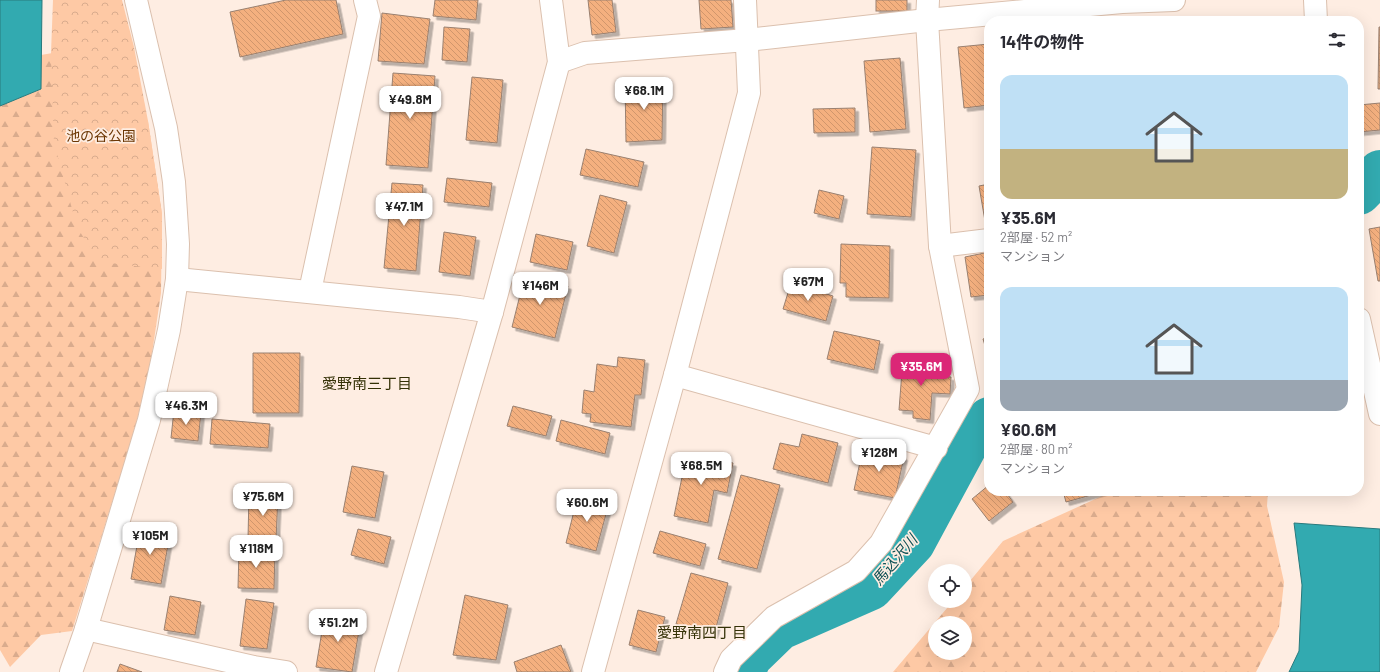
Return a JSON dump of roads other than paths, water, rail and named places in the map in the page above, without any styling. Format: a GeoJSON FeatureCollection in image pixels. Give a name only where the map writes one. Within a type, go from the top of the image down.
{"type":"FeatureCollection","features":[{"type":"Feature","properties":{"kind":"street"},"geometry":{"type":"LineString","coordinates":[[71,672],[86,629],[149,420],[169,330],[177,279],[178,244],[172,167],[166,128],[136,0]]}},
{"type":"Feature","properties":{"kind":"street"},"geometry":{"type":"LineString","coordinates":[[310,291],[369,16],[365,0]]}},
{"type":"Feature","properties":{"kind":"street"},"geometry":{"type":"LineString","coordinates":[[386,672],[492,312],[559,62],[551,0]]}},
{"type":"Feature","properties":{"kind":"street"},"geometry":{"type":"LineString","coordinates":[[593,672],[675,375],[749,93],[745,0]]}},
{"type":"Feature","properties":{"kind":"street"},"geometry":{"type":"LineString","coordinates":[[559,62],[585,53],[747,40],[927,10],[1123,8],[1174,0]]}},
{"type":"Feature","properties":{"kind":"street"},"geometry":{"type":"LineString","coordinates":[[1315,0],[1316,16]]}},
{"type":"Feature","properties":{"kind":"street"},"geometry":{"type":"LineString","coordinates":[[725,672],[731,659],[774,617],[856,571],[881,543],[968,389],[940,246],[927,10]]}},
{"type":"Feature","properties":{"kind":"street"},"geometry":{"type":"LineString","coordinates":[[940,246],[984,241]]}},
{"type":"Feature","properties":{"kind":"street"},"geometry":{"type":"LineString","coordinates":[[177,279],[310,291],[492,312]]}},
{"type":"Feature","properties":{"kind":"street"},"geometry":{"type":"LineString","coordinates":[[1364,342],[1380,414]]}},
{"type":"Feature","properties":{"kind":"street"},"geometry":{"type":"LineString","coordinates":[[675,375],[936,448]]}},
{"type":"Feature","properties":{"kind":"street"},"geometry":{"type":"LineString","coordinates":[[86,629],[253,669],[286,672]]}},
{"type":"Feature","properties":{"kind":"water"},"geometry":{"type":"Polygon","coordinates":[[[0,0],[42,0],[41,89],[0,106],[0,0]]]}},
{"type":"Feature","properties":{"kind":"water"},"geometry":{"type":"Polygon","coordinates":[[[1294,523],[1380,529],[1380,672],[1289,672],[1299,651],[1302,585],[1294,523]]]}},
{"type":"Feature","properties":{"kind":"waterway","name":"馬込沢川"},"geometry":{"type":"LineString","coordinates":[[1364,188],[1380,172]]}},
{"type":"Feature","properties":{"kind":"waterway","name":"馬込沢川"},"geometry":{"type":"LineString","coordinates":[[743,672],[750,657],[780,628],[871,588],[913,543],[968,441],[984,424]]}},
{"type":"Feature","properties":{"kind":"district","name":"愛野南三丁目"},"geometry":{"type":"Point","coordinates":[367,384]}},
{"type":"Feature","properties":{"kind":"district","name":"愛野南四丁目"},"geometry":{"type":"Point","coordinates":[702,633]}},
{"type":"Feature","properties":{"kind":"park label","name":"池の谷公園"},"geometry":{"type":"Point","coordinates":[101,136]}}]}
